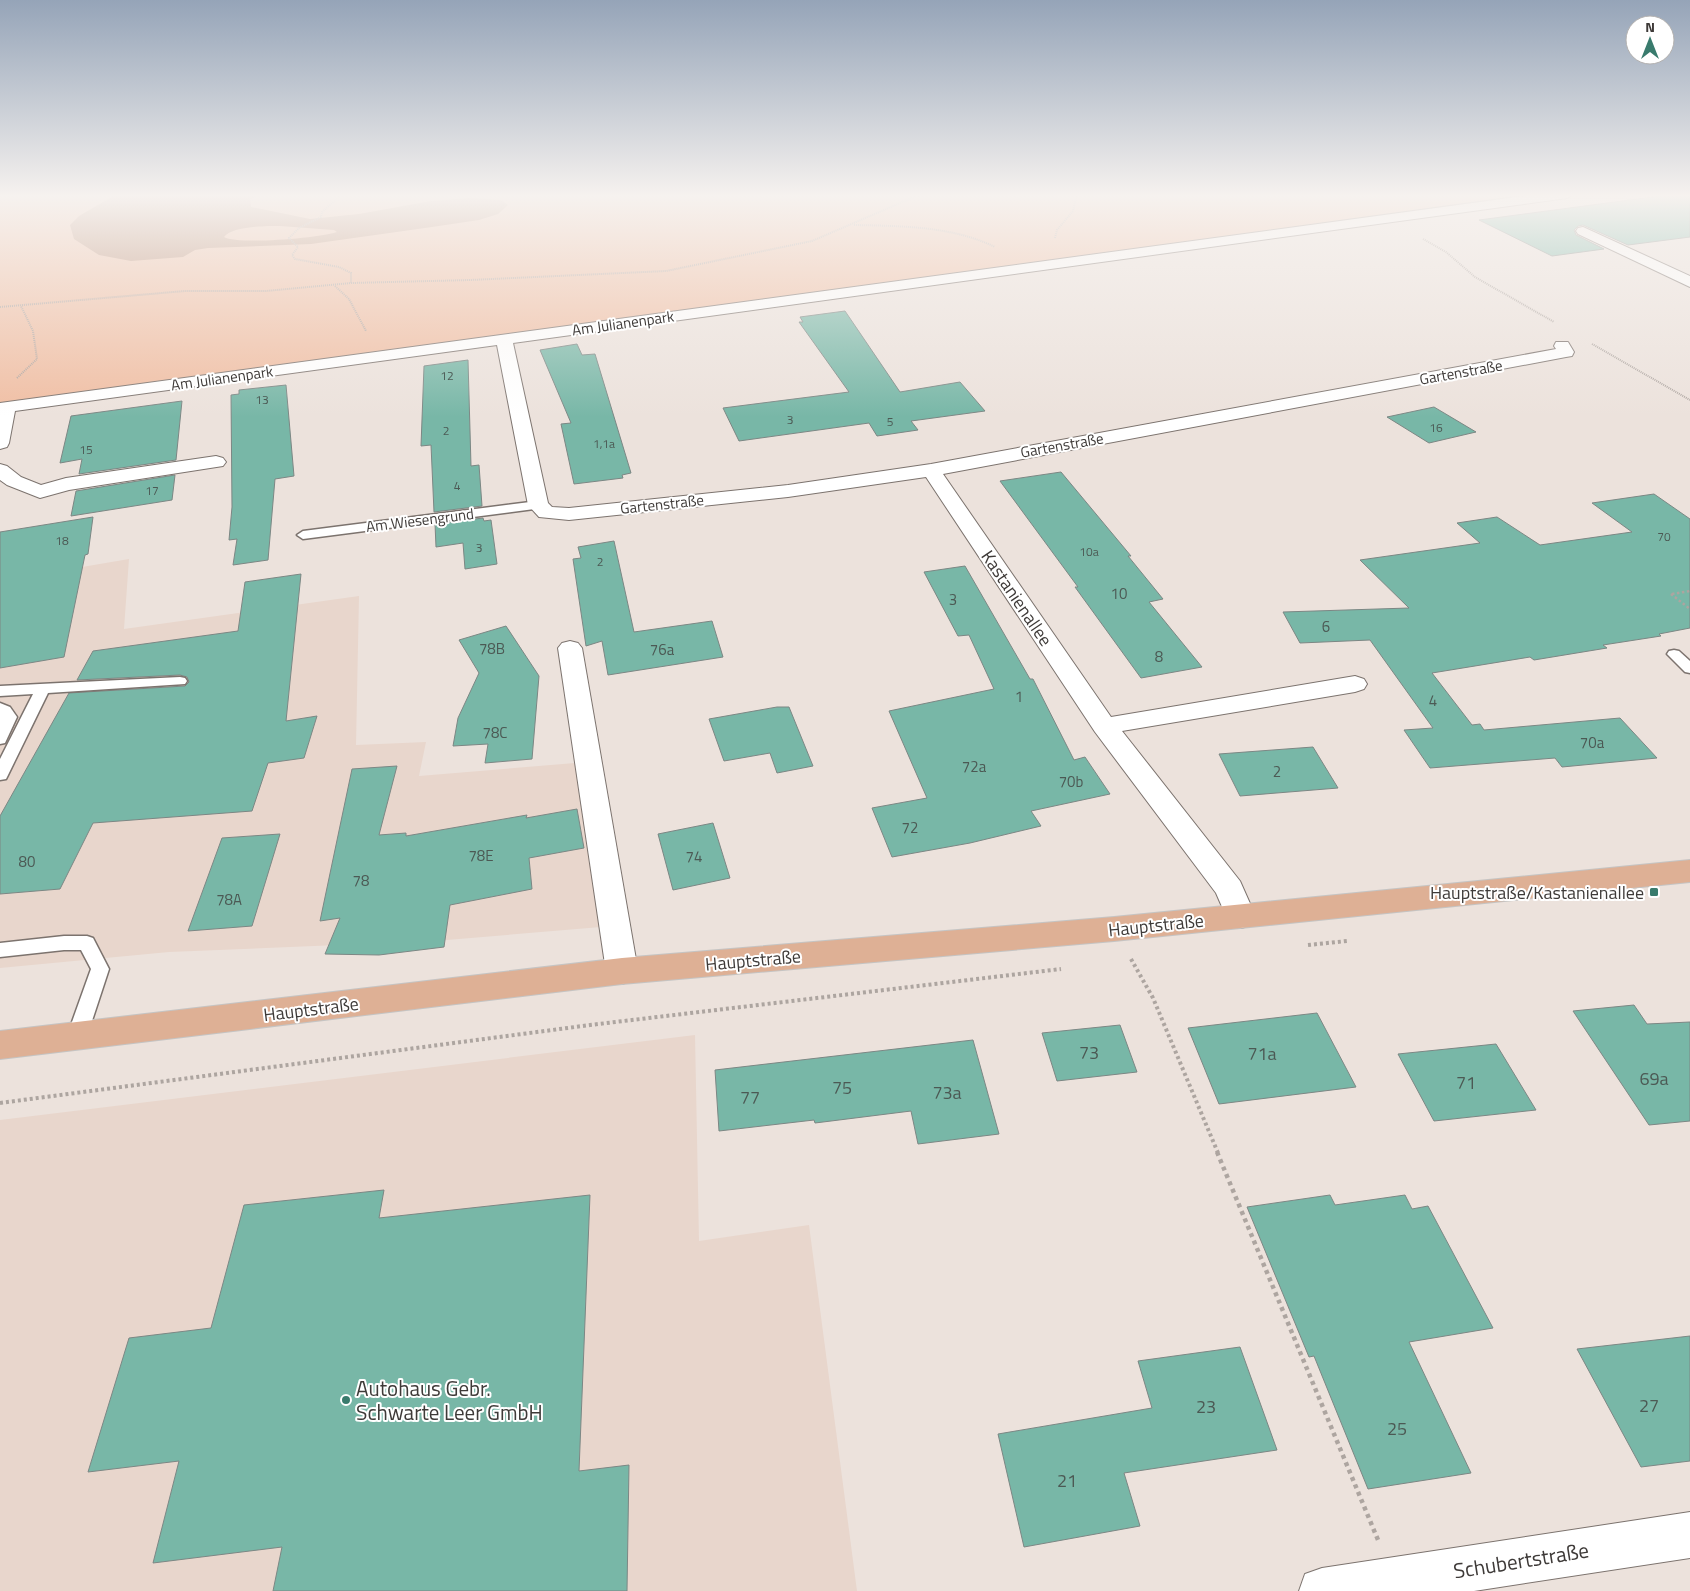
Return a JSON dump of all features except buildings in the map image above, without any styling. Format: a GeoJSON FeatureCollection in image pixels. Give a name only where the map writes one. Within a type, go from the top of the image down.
{"type":"FeatureCollection","features":[{"type":"Feature","properties":{"kind":"main road","name":"Hauptstraße"},"geometry":{"type":"LineString","coordinates":[[0,1045],[622,970],[1114,930],[1690,871]]}},
{"type":"Feature","properties":{"kind":"street","name":"Am Julianenpark"},"geometry":{"type":"LineString","coordinates":[[0,443],[3,408],[1026,268]]}},
{"type":"Feature","properties":{"kind":"street"},"geometry":{"type":"LineString","coordinates":[[1662,268],[1690,282]]}},
{"type":"Feature","properties":{"kind":"street"},"geometry":{"type":"LineString","coordinates":[[504,340],[542,509]]}},
{"type":"Feature","properties":{"kind":"street","name":"Gartenstraße"},"geometry":{"type":"LineString","coordinates":[[542,509],[569,514],[788,491],[931,470],[1566,352],[1562,346]]}},
{"type":"Feature","properties":{"kind":"street"},"geometry":{"type":"LineString","coordinates":[[0,470],[14,481],[40,492],[66,484],[216,462]]}},
{"type":"Feature","properties":{"kind":"street","name":"Kastanienallee"},"geometry":{"type":"LineString","coordinates":[[931,470],[1104,726],[1229,889],[1241,917]]}},
{"type":"Feature","properties":{"kind":"street"},"geometry":{"type":"LineString","coordinates":[[570,648],[622,970]]}},
{"type":"Feature","properties":{"kind":"street"},"geometry":{"type":"LineString","coordinates":[[1104,726],[1356,684]]}},
{"type":"Feature","properties":{"kind":"street","name":"Schubertstraße"},"geometry":{"type":"LineString","coordinates":[[1322,1591],[1690,1535]]}},
{"type":"Feature","properties":{"kind":"lane","name":"Am Wiesengrund"},"geometry":{"type":"LineString","coordinates":[[302,534],[542,509]]}},
{"type":"Feature","properties":{"kind":"lane"},"geometry":{"type":"LineString","coordinates":[[1674,654],[1690,669]]}},
{"type":"Feature","properties":{"kind":"lane"},"geometry":{"type":"LineString","coordinates":[[0,690],[180,681]]}},
{"type":"Feature","properties":{"kind":"lane"},"geometry":{"type":"LineString","coordinates":[[0,775],[43,689]]}},
{"type":"Feature","properties":{"kind":"lane"},"geometry":{"type":"LineString","coordinates":[[0,708],[6,710],[10,717],[0,739]]}},
{"type":"Feature","properties":{"kind":"lane"},"geometry":{"type":"LineString","coordinates":[[0,950],[64,943],[87,943],[100,969],[77,1036]]}},
{"type":"Feature","properties":{"kind":"path"},"geometry":{"type":"LineString","coordinates":[[341,268],[351,273],[351,283]]}},
{"type":"Feature","properties":{"kind":"path"},"geometry":{"type":"LineString","coordinates":[[0,307],[185,291],[266,291],[351,283],[470,280],[666,271],[679,268]]}},
{"type":"Feature","properties":{"kind":"path"},"geometry":{"type":"LineString","coordinates":[[1465,268],[1475,277],[1557,323]]}},
{"type":"Feature","properties":{"kind":"path"},"geometry":{"type":"LineString","coordinates":[[334,285],[349,299],[368,336]]}},
{"type":"Feature","properties":{"kind":"path"},"geometry":{"type":"LineString","coordinates":[[15,380],[37,359],[36,344],[28,315],[20,306]]}},
{"type":"Feature","properties":{"kind":"path"},"geometry":{"type":"LineString","coordinates":[[1587,340],[1690,400]]}},
{"type":"Feature","properties":{"kind":"path"},"geometry":{"type":"LineString","coordinates":[[1690,591],[1671,594],[1690,609]]}},
{"type":"Feature","properties":{"kind":"path"},"geometry":{"type":"LineString","coordinates":[[1114,930],[1153,998],[1394,1580]]}},
{"type":"Feature","properties":{"kind":"path"},"geometry":{"type":"LineString","coordinates":[[1299,946],[1348,941]]}},
{"type":"Feature","properties":{"kind":"path"},"geometry":{"type":"LineString","coordinates":[[1122,962],[1141,960]]}},
{"type":"Feature","properties":{"kind":"path"},"geometry":{"type":"LineString","coordinates":[[0,1103],[590,1025],[1065,969]]}},
{"type":"Feature","properties":{"kind":"shaded area"},"geometry":{"type":"Polygon","coordinates":[[[0,268],[1012,268],[0,408],[0,268]]]}},
{"type":"Feature","properties":{"kind":"shaded area"},"geometry":{"type":"Polygon","coordinates":[[[129,559],[124,629],[359,596],[356,745],[426,742],[419,776],[575,763],[601,927],[435,941],[169,952],[0,968],[0,581],[129,559]]]}},
{"type":"Feature","properties":{"kind":"shaded area","name":"Autohaus Gebr. Schwarte Leer GmbH"},"geometry":{"type":"Polygon","coordinates":[[[695,1035],[699,1241],[809,1225],[857,1591],[0,1591],[0,1120],[695,1035]]]}},
{"type":"Feature","properties":{"kind":"place","name":"Hauptstraße/Kastanienallee"},"geometry":{"type":"Point","coordinates":[1654,892]}},
{"type":"Feature","properties":{"kind":"place","name":"Autohaus Gebr. Schwarte Leer GmbH"},"geometry":{"type":"Point","coordinates":[346,1400]}}]}
